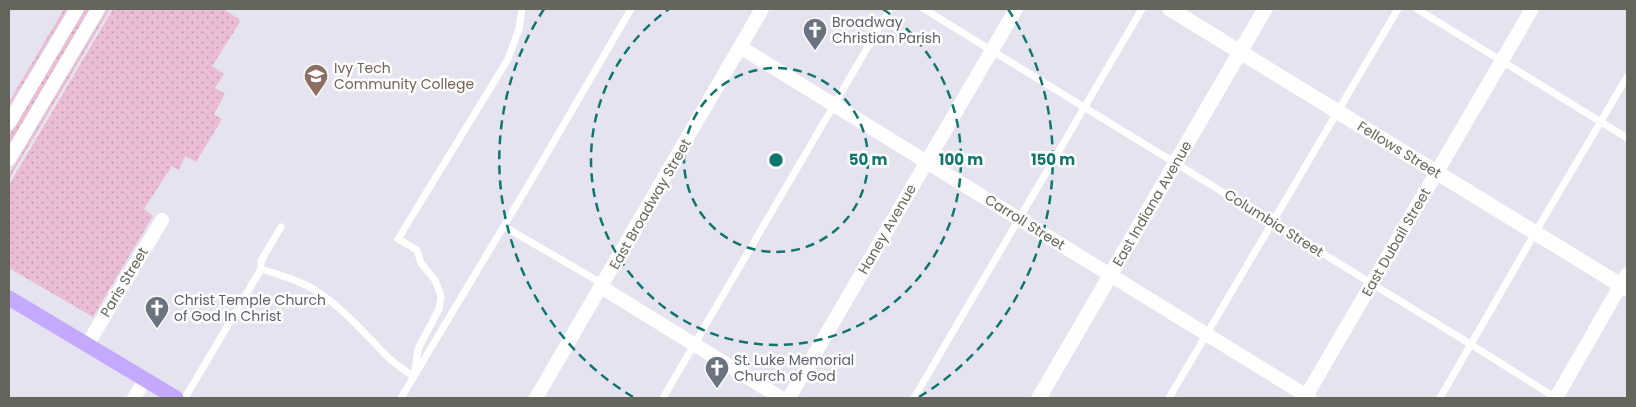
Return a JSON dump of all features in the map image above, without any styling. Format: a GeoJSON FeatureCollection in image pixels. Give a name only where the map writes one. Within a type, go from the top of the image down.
{"type":"FeatureCollection","features":[{"type":"Feature","properties":{"kind":"main road"},"geometry":{"type":"LineString","coordinates":[[9,298],[176,398]]}},
{"type":"Feature","properties":{"kind":"street"},"geometry":{"type":"LineString","coordinates":[[9,123],[77,9]]}},
{"type":"Feature","properties":{"kind":"street"},"geometry":{"type":"LineString","coordinates":[[9,159],[98,9]]}},
{"type":"Feature","properties":{"kind":"street","name":"East Broadway Street"},"geometry":{"type":"LineString","coordinates":[[536,398],[762,9]]}},
{"type":"Feature","properties":{"kind":"street","name":"Haney Avenue"},"geometry":{"type":"LineString","coordinates":[[789,398],[1016,9]]}},
{"type":"Feature","properties":{"kind":"street","name":"Fellows Street"},"geometry":{"type":"LineString","coordinates":[[1170,9],[1535,233],[1625,283]]}},
{"type":"Feature","properties":{"kind":"street","name":"East Indiana Avenue"},"geometry":{"type":"LineString","coordinates":[[1039,398],[1265,9]]}},
{"type":"Feature","properties":{"kind":"street","name":"East Dubail Street"},"geometry":{"type":"LineString","coordinates":[[1308,398],[1532,9]]}},
{"type":"Feature","properties":{"kind":"street","name":"Carroll Street"},"geometry":{"type":"LineString","coordinates":[[740,47],[1208,334],[1308,398]]}},
{"type":"Feature","properties":{"kind":"street","name":"Paris Street"},"geometry":{"type":"LineString","coordinates":[[87,345],[162,220]]}},
{"type":"Feature","properties":{"kind":"street"},"geometry":{"type":"LineString","coordinates":[[1556,398],[1625,283]]}},
{"type":"Feature","properties":{"kind":"street"},"geometry":{"type":"LineString","coordinates":[[602,286],[781,398]]}},
{"type":"Feature","properties":{"kind":"street"},"geometry":{"type":"LineString","coordinates":[[134,398],[145,380]]}},
{"type":"Feature","properties":{"kind":"lane"},"geometry":{"type":"LineString","coordinates":[[414,377],[418,349],[439,309],[441,296],[435,280],[421,264],[417,250],[398,239],[508,59],[519,29],[522,9]]}},
{"type":"Feature","properties":{"kind":"lane"},"geometry":{"type":"LineString","coordinates":[[401,398],[505,226],[630,9]]}},
{"type":"Feature","properties":{"kind":"lane"},"geometry":{"type":"LineString","coordinates":[[663,398],[890,9]]}},
{"type":"Feature","properties":{"kind":"lane","name":"Columbia Street"},"geometry":{"type":"LineString","coordinates":[[924,9],[1556,398]]}},
{"type":"Feature","properties":{"kind":"lane"},"geometry":{"type":"LineString","coordinates":[[914,398],[1142,9]]}},
{"type":"Feature","properties":{"kind":"lane"},"geometry":{"type":"LineString","coordinates":[[1170,398],[1398,9]]}},
{"type":"Feature","properties":{"kind":"lane"},"geometry":{"type":"LineString","coordinates":[[1417,9],[1627,138]]}},
{"type":"Feature","properties":{"kind":"lane"},"geometry":{"type":"LineString","coordinates":[[1440,398],[1627,77]]}},
{"type":"Feature","properties":{"kind":"lane"},"geometry":{"type":"LineString","coordinates":[[505,226],[602,286]]}},
{"type":"Feature","properties":{"kind":"lane"},"geometry":{"type":"LineString","coordinates":[[185,398],[262,269],[261,261],[281,227]]}},
{"type":"Feature","properties":{"kind":"lane"},"geometry":{"type":"LineString","coordinates":[[262,269],[314,289],[366,333],[382,351],[414,377]]}},
{"type":"Feature","properties":{"kind":"shaded area"},"geometry":{"type":"Polygon","coordinates":[[[216,8],[228,12],[239,19],[240,22],[212,66],[224,74],[215,88],[225,94],[214,114],[222,119],[196,162],[185,156],[179,170],[172,166],[144,209],[153,216],[93,317],[9,268],[9,185],[113,9],[186,10],[216,8]]]}},
{"type":"Feature","properties":{"kind":"shaded area"},"geometry":{"type":"Polygon","coordinates":[[[64,9],[68,9],[9,107],[9,102],[64,9]]]}},
{"type":"Feature","properties":{"kind":"shaded area"},"geometry":{"type":"Polygon","coordinates":[[[84,9],[90,9],[9,146],[9,136],[84,9]]]}},
{"type":"Feature","properties":{"kind":"shaded area"},"geometry":{"type":"Polygon","coordinates":[[[107,9],[110,9],[9,179],[9,174],[107,9]]]}},
{"type":"Feature","properties":{"kind":"place","name":"Broadway Christian Parish"},"geometry":{"type":"Point","coordinates":[815,51]}},
{"type":"Feature","properties":{"kind":"place","name":"Ivy Tech Community College"},"geometry":{"type":"Point","coordinates":[316,97]}},
{"type":"Feature","properties":{"kind":"place","name":"Christ Temple Church of God In Christ"},"geometry":{"type":"Point","coordinates":[157,329]}},
{"type":"Feature","properties":{"kind":"place","name":"St. Luke Memorial Church of God"},"geometry":{"type":"Point","coordinates":[717,389]}}]}
